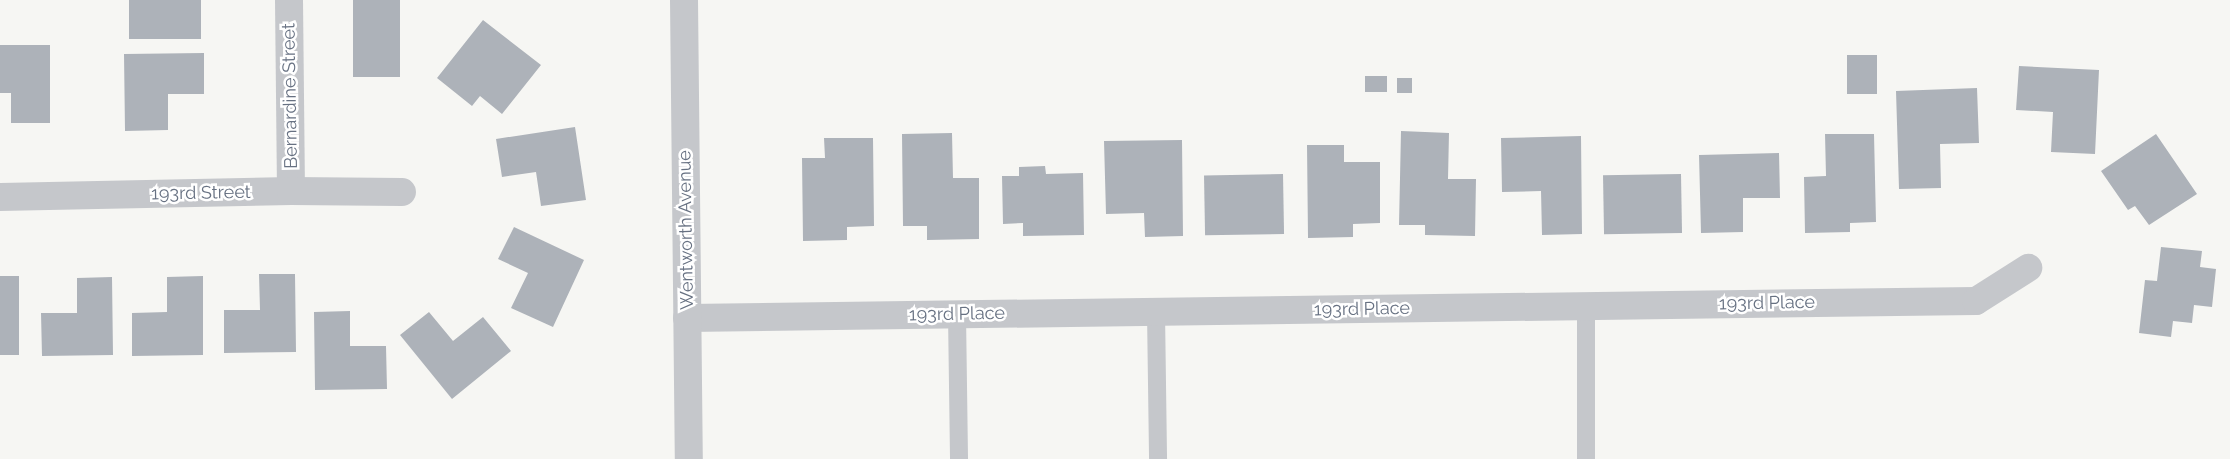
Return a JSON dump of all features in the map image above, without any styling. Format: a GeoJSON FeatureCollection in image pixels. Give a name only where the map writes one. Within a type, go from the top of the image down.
{"type":"FeatureCollection","features":[{"type":"Feature","properties":{"kind":"street","name":"Bernardine Street"},"geometry":{"type":"LineString","coordinates":[[289,0],[291,191]]}},
{"type":"Feature","properties":{"kind":"street","name":"Wentworth Avenue"},"geometry":{"type":"LineString","coordinates":[[684,0],[688,459]]}},
{"type":"Feature","properties":{"kind":"street","name":"193rd Street"},"geometry":{"type":"LineString","coordinates":[[0,197],[291,191],[402,192]]}},
{"type":"Feature","properties":{"kind":"street","name":"193rd Place"},"geometry":{"type":"LineString","coordinates":[[687,318],[1976,301],[2028,268]]}},
{"type":"Feature","properties":{"kind":"lane"},"geometry":{"type":"LineString","coordinates":[[1586,305],[1586,459]]}},
{"type":"Feature","properties":{"kind":"lane"},"geometry":{"type":"LineString","coordinates":[[1156,312],[1158,459]]}},
{"type":"Feature","properties":{"kind":"lane"},"geometry":{"type":"LineString","coordinates":[[957,314],[959,459]]}},
{"type":"Feature","properties":{"kind":"building"},"geometry":{"type":"Polygon","coordinates":[[[129,0],[201,0],[201,39],[129,39],[129,0]]]}},
{"type":"Feature","properties":{"kind":"building"},"geometry":{"type":"Polygon","coordinates":[[[353,0],[400,0],[400,77],[353,77],[353,0]]]}},
{"type":"Feature","properties":{"kind":"building"},"geometry":{"type":"Polygon","coordinates":[[[483,20],[541,65],[502,114],[480,96],[472,106],[437,78],[483,20]]]}},
{"type":"Feature","properties":{"kind":"building"},"geometry":{"type":"Polygon","coordinates":[[[0,45],[50,45],[50,123],[11,123],[11,93],[0,93],[0,45]]]}},
{"type":"Feature","properties":{"kind":"building"},"geometry":{"type":"Polygon","coordinates":[[[204,53],[204,94],[168,94],[168,130],[125,131],[124,54],[204,53]]]}},
{"type":"Feature","properties":{"kind":"building"},"geometry":{"type":"Polygon","coordinates":[[[1847,55],[1877,55],[1877,94],[1847,94],[1847,55]]]}},
{"type":"Feature","properties":{"kind":"building"},"geometry":{"type":"Polygon","coordinates":[[[2019,66],[2099,70],[2095,154],[2051,152],[2053,112],[2016,110],[2019,66]]]}},
{"type":"Feature","properties":{"kind":"building"},"geometry":{"type":"Polygon","coordinates":[[[1365,76],[1387,76],[1387,92],[1365,92],[1365,76]]]}},
{"type":"Feature","properties":{"kind":"building"},"geometry":{"type":"Polygon","coordinates":[[[1397,78],[1412,78],[1412,93],[1397,93],[1397,78]]]}},
{"type":"Feature","properties":{"kind":"building"},"geometry":{"type":"Polygon","coordinates":[[[1977,88],[1979,143],[1940,144],[1941,188],[1899,189],[1896,91],[1977,88]]]}},
{"type":"Feature","properties":{"kind":"building"},"geometry":{"type":"Polygon","coordinates":[[[575,127],[586,200],[541,206],[536,172],[502,177],[496,139],[575,127]]]}},
{"type":"Feature","properties":{"kind":"building"},"geometry":{"type":"Polygon","coordinates":[[[1401,131],[1449,133],[1448,179],[1476,179],[1475,236],[1425,235],[1425,225],[1399,225],[1401,131]]]}},
{"type":"Feature","properties":{"kind":"building"},"geometry":{"type":"Polygon","coordinates":[[[952,133],[953,178],[979,178],[979,239],[927,240],[927,226],[903,226],[902,134],[952,133]]]}},
{"type":"Feature","properties":{"kind":"building"},"geometry":{"type":"Polygon","coordinates":[[[1825,134],[1874,134],[1876,222],[1850,223],[1850,232],[1805,233],[1804,177],[1826,176],[1825,134]]]}},
{"type":"Feature","properties":{"kind":"building"},"geometry":{"type":"Polygon","coordinates":[[[2156,134],[2197,194],[2149,225],[2135,206],[2128,210],[2101,171],[2156,134]]]}},
{"type":"Feature","properties":{"kind":"building"},"geometry":{"type":"Polygon","coordinates":[[[1581,136],[1582,234],[1542,235],[1541,191],[1502,192],[1501,138],[1581,136]]]}},
{"type":"Feature","properties":{"kind":"building"},"geometry":{"type":"Polygon","coordinates":[[[824,138],[873,138],[874,226],[847,227],[847,240],[803,241],[802,158],[825,158],[824,138]]]}},
{"type":"Feature","properties":{"kind":"building"},"geometry":{"type":"Polygon","coordinates":[[[1182,140],[1183,236],[1145,237],[1144,213],[1106,214],[1104,141],[1182,140]]]}},
{"type":"Feature","properties":{"kind":"building"},"geometry":{"type":"Polygon","coordinates":[[[1307,145],[1344,145],[1344,162],[1380,162],[1380,223],[1353,224],[1353,237],[1308,238],[1307,145]]]}},
{"type":"Feature","properties":{"kind":"building"},"geometry":{"type":"Polygon","coordinates":[[[1779,153],[1780,198],[1743,198],[1743,232],[1701,233],[1699,155],[1779,153]]]}},
{"type":"Feature","properties":{"kind":"building"},"geometry":{"type":"Polygon","coordinates":[[[1045,166],[1046,174],[1083,173],[1084,235],[1023,236],[1023,223],[1003,224],[1002,176],[1019,176],[1019,167],[1045,166]]]}},
{"type":"Feature","properties":{"kind":"building"},"geometry":{"type":"Polygon","coordinates":[[[1283,174],[1284,234],[1205,235],[1204,175],[1283,174]]]}},
{"type":"Feature","properties":{"kind":"building"},"geometry":{"type":"Polygon","coordinates":[[[1681,174],[1682,233],[1604,234],[1603,175],[1681,174]]]}},
{"type":"Feature","properties":{"kind":"building"},"geometry":{"type":"Polygon","coordinates":[[[514,227],[584,260],[553,327],[511,308],[528,273],[498,259],[514,227]]]}},
{"type":"Feature","properties":{"kind":"building"},"geometry":{"type":"Polygon","coordinates":[[[2161,247],[2202,251],[2200,267],[2216,269],[2212,307],[2194,305],[2192,323],[2173,321],[2171,337],[2139,333],[2145,280],[2157,281],[2161,247]]]}},
{"type":"Feature","properties":{"kind":"building"},"geometry":{"type":"Polygon","coordinates":[[[259,274],[295,274],[296,352],[224,353],[224,310],[260,310],[259,274]]]}},
{"type":"Feature","properties":{"kind":"building"},"geometry":{"type":"Polygon","coordinates":[[[0,276],[19,276],[19,355],[0,355],[0,276]]]}},
{"type":"Feature","properties":{"kind":"building"},"geometry":{"type":"Polygon","coordinates":[[[203,276],[203,355],[132,356],[132,313],[167,312],[167,277],[203,276]]]}},
{"type":"Feature","properties":{"kind":"building"},"geometry":{"type":"Polygon","coordinates":[[[112,277],[113,355],[42,356],[41,313],[77,313],[77,278],[112,277]]]}},
{"type":"Feature","properties":{"kind":"building"},"geometry":{"type":"Polygon","coordinates":[[[350,311],[350,346],[386,346],[387,389],[315,390],[314,312],[350,311]]]}},
{"type":"Feature","properties":{"kind":"building"},"geometry":{"type":"Polygon","coordinates":[[[429,312],[453,341],[483,317],[511,351],[452,399],[400,335],[429,312]]]}}]}
